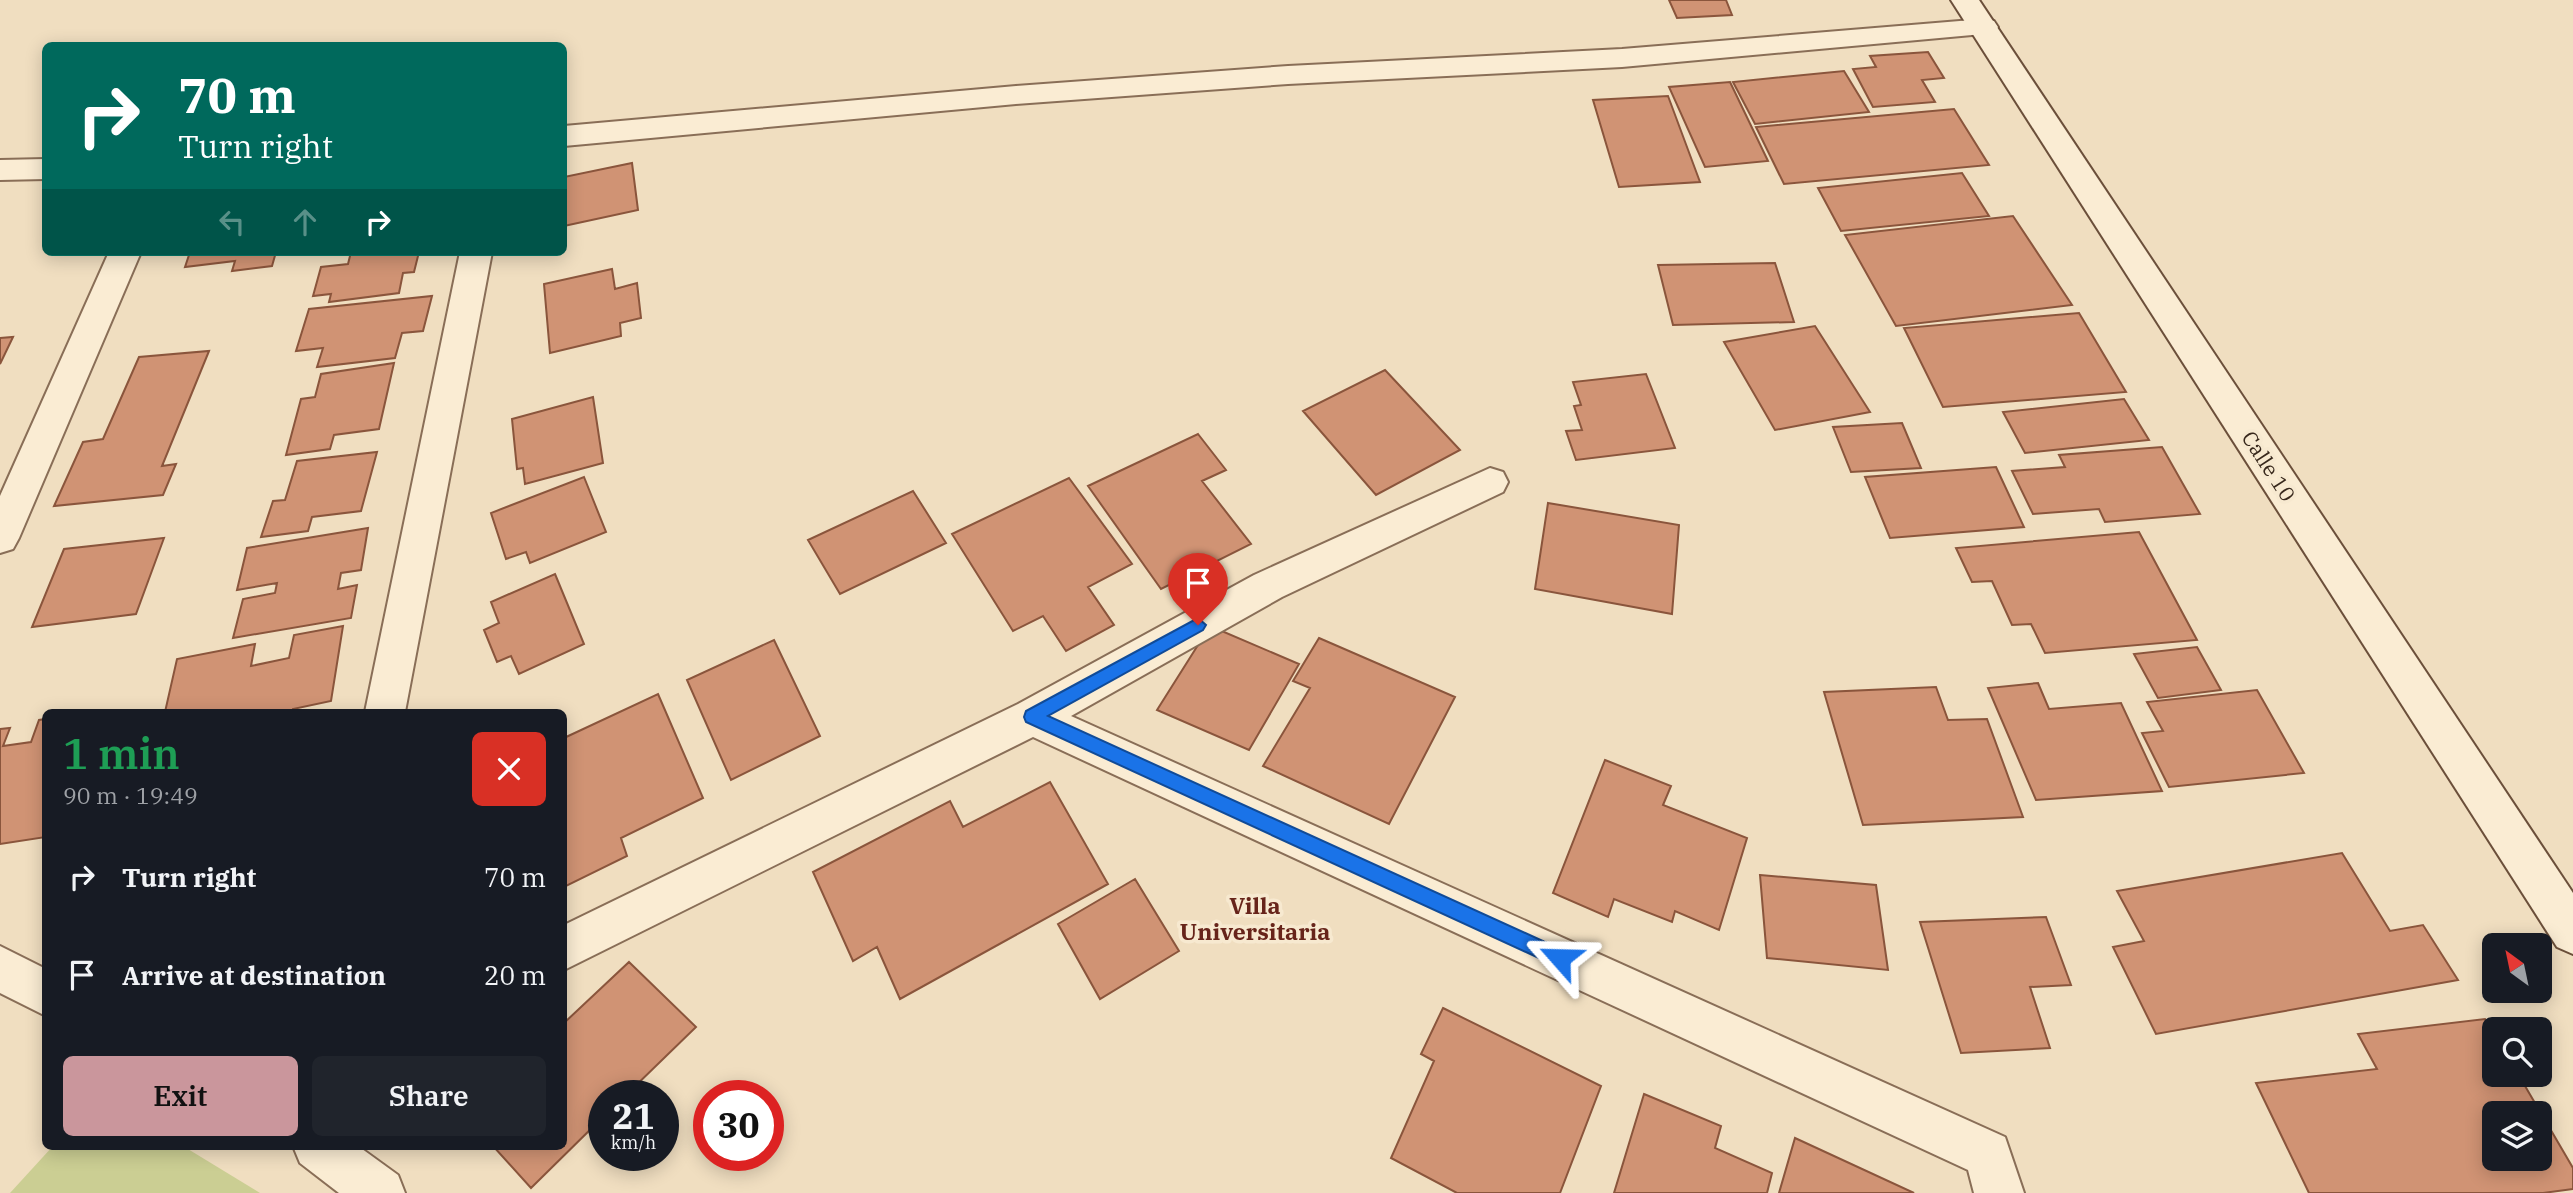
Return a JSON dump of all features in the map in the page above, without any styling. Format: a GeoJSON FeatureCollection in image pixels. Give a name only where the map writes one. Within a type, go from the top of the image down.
{"type":"FeatureCollection","features":[{"type":"Feature","properties":{"kind":"street"},"geometry":{"type":"LineString","coordinates":[[567,136],[1043,93],[1288,75],[1622,58],[1974,14]]}},
{"type":"Feature","properties":{"kind":"street","name":"Calle 10"},"geometry":{"type":"LineString","coordinates":[[1974,14],[2573,932]]}},
{"type":"Feature","properties":{"kind":"street"},"geometry":{"type":"LineString","coordinates":[[0,170],[42,169]]}},
{"type":"Feature","properties":{"kind":"street"},"geometry":{"type":"LineString","coordinates":[[0,538],[123,256]]}},
{"type":"Feature","properties":{"kind":"street"},"geometry":{"type":"LineString","coordinates":[[387,709],[475,256]]}},
{"type":"Feature","properties":{"kind":"street"},"geometry":{"type":"LineString","coordinates":[[567,947],[1032,717],[1268,586],[1490,482]]}},
{"type":"Feature","properties":{"kind":"street"},"geometry":{"type":"LineString","coordinates":[[1032,717],[1988,1154],[1999,1193]]}},
{"type":"Feature","properties":{"kind":"street"},"geometry":{"type":"LineString","coordinates":[[0,968],[42,992]]}},
{"type":"Feature","properties":{"kind":"street"},"geometry":{"type":"LineString","coordinates":[[326,1150],[380,1193]]}},
{"type":"Feature","properties":{"kind":"green space"},"geometry":{"type":"Polygon","coordinates":[[[49,1150],[190,1150],[260,1193],[10,1193],[49,1150]]]}},
{"type":"Feature","properties":{"kind":"building"},"geometry":{"type":"Polygon","coordinates":[[[1669,0],[1726,0],[1732,15],[1677,18],[1669,0]]]}},
{"type":"Feature","properties":{"kind":"building"},"geometry":{"type":"Polygon","coordinates":[[[1928,52],[1944,78],[1922,80],[1935,102],[1873,107],[1853,69],[1876,67],[1870,56],[1928,52]]]}},
{"type":"Feature","properties":{"kind":"building"},"geometry":{"type":"Polygon","coordinates":[[[1844,71],[1869,112],[1755,124],[1733,82],[1844,71]]]}},
{"type":"Feature","properties":{"kind":"building"},"geometry":{"type":"Polygon","coordinates":[[[1730,82],[1768,161],[1705,167],[1669,87],[1730,82]]]}},
{"type":"Feature","properties":{"kind":"building"},"geometry":{"type":"Polygon","coordinates":[[[1668,96],[1700,182],[1619,187],[1593,100],[1668,96]]]}},
{"type":"Feature","properties":{"kind":"building"},"geometry":{"type":"Polygon","coordinates":[[[1954,109],[1989,165],[1784,184],[1756,127],[1954,109]]]}},
{"type":"Feature","properties":{"kind":"building"},"geometry":{"type":"Polygon","coordinates":[[[632,163],[638,210],[567,225],[567,176],[632,163]]]}},
{"type":"Feature","properties":{"kind":"building"},"geometry":{"type":"Polygon","coordinates":[[[1962,173],[1989,216],[1841,231],[1818,188],[1962,173]]]}},
{"type":"Feature","properties":{"kind":"building"},"geometry":{"type":"Polygon","coordinates":[[[2013,216],[2072,305],[1896,326],[1845,235],[2013,216]]]}},
{"type":"Feature","properties":{"kind":"building"},"geometry":{"type":"Polygon","coordinates":[[[189,256],[275,256],[272,266],[232,271],[235,261],[185,267],[189,256]]]}},
{"type":"Feature","properties":{"kind":"building"},"geometry":{"type":"Polygon","coordinates":[[[350,256],[418,256],[414,272],[403,273],[399,293],[329,302],[331,294],[313,296],[321,267],[348,264],[350,256]]]}},
{"type":"Feature","properties":{"kind":"building"},"geometry":{"type":"Polygon","coordinates":[[[1775,263],[1794,322],[1673,325],[1658,265],[1775,263]]]}},
{"type":"Feature","properties":{"kind":"building"},"geometry":{"type":"Polygon","coordinates":[[[612,269],[615,289],[637,283],[641,318],[620,323],[621,336],[550,353],[544,284],[612,269]]]}},
{"type":"Feature","properties":{"kind":"building"},"geometry":{"type":"Polygon","coordinates":[[[432,296],[423,331],[402,333],[395,358],[317,367],[323,348],[296,351],[309,309],[432,296]]]}},
{"type":"Feature","properties":{"kind":"building"},"geometry":{"type":"Polygon","coordinates":[[[2079,313],[2126,392],[1943,407],[1904,328],[2079,313]]]}},
{"type":"Feature","properties":{"kind":"building"},"geometry":{"type":"Polygon","coordinates":[[[1815,326],[1870,412],[1775,430],[1724,342],[1815,326]]]}},
{"type":"Feature","properties":{"kind":"building"},"geometry":{"type":"Polygon","coordinates":[[[13,337],[0,364],[0,338],[13,337]]]}},
{"type":"Feature","properties":{"kind":"building"},"geometry":{"type":"Polygon","coordinates":[[[209,351],[162,466],[176,464],[163,495],[54,506],[83,442],[103,439],[139,357],[209,351]]]}},
{"type":"Feature","properties":{"kind":"building"},"geometry":{"type":"Polygon","coordinates":[[[394,363],[379,429],[334,435],[330,449],[286,455],[301,399],[315,397],[321,374],[394,363]]]}},
{"type":"Feature","properties":{"kind":"building"},"geometry":{"type":"Polygon","coordinates":[[[1385,370],[1460,450],[1376,495],[1303,411],[1385,370]]]}},
{"type":"Feature","properties":{"kind":"building"},"geometry":{"type":"Polygon","coordinates":[[[1646,374],[1675,448],[1576,460],[1566,431],[1582,430],[1574,406],[1581,405],[1573,382],[1646,374]]]}},
{"type":"Feature","properties":{"kind":"building"},"geometry":{"type":"Polygon","coordinates":[[[593,397],[603,463],[525,484],[523,468],[517,469],[512,419],[593,397]]]}},
{"type":"Feature","properties":{"kind":"building"},"geometry":{"type":"Polygon","coordinates":[[[2124,399],[2149,440],[2025,453],[2003,412],[2124,399]]]}},
{"type":"Feature","properties":{"kind":"building"},"geometry":{"type":"Polygon","coordinates":[[[1902,423],[1921,468],[1851,472],[1833,427],[1902,423]]]}},
{"type":"Feature","properties":{"kind":"building"},"geometry":{"type":"Polygon","coordinates":[[[1198,434],[1226,470],[1202,481],[1251,544],[1161,589],[1088,486],[1198,434]]]}},
{"type":"Feature","properties":{"kind":"building"},"geometry":{"type":"Polygon","coordinates":[[[2162,447],[2200,514],[2105,522],[2099,509],[2033,514],[2012,471],[2065,467],[2059,455],[2162,447]]]}},
{"type":"Feature","properties":{"kind":"building"},"geometry":{"type":"Polygon","coordinates":[[[377,452],[361,511],[312,517],[308,531],[261,537],[273,501],[285,500],[297,461],[377,452]]]}},
{"type":"Feature","properties":{"kind":"building"},"geometry":{"type":"Polygon","coordinates":[[[1996,467],[2024,527],[1890,538],[1865,477],[1996,467]]]}},
{"type":"Feature","properties":{"kind":"building"},"geometry":{"type":"Polygon","coordinates":[[[584,477],[606,532],[530,563],[526,552],[506,559],[491,513],[584,477]]]}},
{"type":"Feature","properties":{"kind":"building"},"geometry":{"type":"Polygon","coordinates":[[[1069,478],[1132,564],[1088,587],[1114,625],[1066,651],[1043,616],[1013,631],[952,534],[1069,478]]]}},
{"type":"Feature","properties":{"kind":"building"},"geometry":{"type":"Polygon","coordinates":[[[913,491],[946,543],[840,594],[808,540],[913,491]]]}},
{"type":"Feature","properties":{"kind":"building"},"geometry":{"type":"Polygon","coordinates":[[[1548,503],[1679,525],[1672,614],[1535,589],[1548,503]]]}},
{"type":"Feature","properties":{"kind":"building"},"geometry":{"type":"Polygon","coordinates":[[[368,528],[361,570],[341,573],[338,589],[357,585],[351,618],[233,638],[243,599],[275,593],[277,583],[237,590],[247,548],[368,528]]]}},
{"type":"Feature","properties":{"kind":"building"},"geometry":{"type":"Polygon","coordinates":[[[2139,532],[2197,640],[2045,653],[2031,624],[2012,625],[1992,581],[1972,582],[1956,548],[2139,532]]]}},
{"type":"Feature","properties":{"kind":"building"},"geometry":{"type":"Polygon","coordinates":[[[164,538],[136,614],[32,627],[64,549],[164,538]]]}},
{"type":"Feature","properties":{"kind":"building"},"geometry":{"type":"Polygon","coordinates":[[[555,574],[584,644],[519,674],[511,656],[497,662],[484,630],[499,623],[491,602],[555,574]]]}},
{"type":"Feature","properties":{"kind":"building"},"geometry":{"type":"Polygon","coordinates":[[[343,626],[331,701],[293,709],[166,709],[177,659],[255,644],[251,666],[289,658],[294,635],[343,626]]]}},
{"type":"Feature","properties":{"kind":"building"},"geometry":{"type":"Polygon","coordinates":[[[1210,626],[1299,664],[1249,750],[1157,710],[1210,626]]]}},
{"type":"Feature","properties":{"kind":"building"},"geometry":{"type":"Polygon","coordinates":[[[1319,638],[1455,697],[1389,824],[1263,766],[1310,688],[1293,681],[1319,638]]]}},
{"type":"Feature","properties":{"kind":"building"},"geometry":{"type":"Polygon","coordinates":[[[774,640],[820,736],[731,780],[687,680],[774,640]]]}},
{"type":"Feature","properties":{"kind":"building"},"geometry":{"type":"Polygon","coordinates":[[[2197,647],[2221,690],[2158,698],[2134,654],[2197,647]]]}},
{"type":"Feature","properties":{"kind":"building"},"geometry":{"type":"Polygon","coordinates":[[[2038,683],[2049,709],[2121,703],[2162,791],[2036,800],[1988,688],[2038,683]]]}},
{"type":"Feature","properties":{"kind":"building"},"geometry":{"type":"Polygon","coordinates":[[[1936,687],[1948,720],[1987,719],[2023,817],[1863,825],[1824,692],[1936,687]]]}},
{"type":"Feature","properties":{"kind":"building"},"geometry":{"type":"Polygon","coordinates":[[[2257,690],[2304,773],[2169,787],[2142,733],[2163,731],[2147,702],[2257,690]]]}},
{"type":"Feature","properties":{"kind":"building"},"geometry":{"type":"Polygon","coordinates":[[[658,694],[703,798],[621,838],[627,856],[567,886],[567,737],[658,694]]]}},
{"type":"Feature","properties":{"kind":"building"},"geometry":{"type":"Polygon","coordinates":[[[39,720],[42,720],[42,838],[0,844],[0,729],[10,728],[3,746],[31,742],[39,720]]]}},
{"type":"Feature","properties":{"kind":"building"},"geometry":{"type":"Polygon","coordinates":[[[1605,760],[1671,786],[1663,805],[1747,838],[1719,930],[1675,911],[1672,922],[1614,899],[1608,917],[1553,893],[1605,760]]]}},
{"type":"Feature","properties":{"kind":"building"},"geometry":{"type":"Polygon","coordinates":[[[1050,782],[1108,884],[900,999],[877,947],[853,961],[813,872],[950,801],[963,827],[1050,782]]]}},
{"type":"Feature","properties":{"kind":"building"},"geometry":{"type":"Polygon","coordinates":[[[2342,853],[2390,931],[2423,925],[2458,980],[2156,1034],[2113,947],[2144,941],[2117,891],[2342,853]]]}},
{"type":"Feature","properties":{"kind":"building"},"geometry":{"type":"Polygon","coordinates":[[[1760,875],[1876,885],[1888,970],[1767,958],[1760,875]]]}},
{"type":"Feature","properties":{"kind":"building"},"geometry":{"type":"Polygon","coordinates":[[[1135,879],[1179,951],[1100,999],[1058,924],[1135,879]]]}},
{"type":"Feature","properties":{"kind":"building"},"geometry":{"type":"Polygon","coordinates":[[[2046,917],[2071,985],[2030,987],[2050,1048],[1961,1053],[1920,922],[2046,917]]]}},
{"type":"Feature","properties":{"kind":"building"},"geometry":{"type":"Polygon","coordinates":[[[629,962],[696,1027],[641,1080],[588,1080],[588,1132],[531,1188],[497,1150],[567,1150],[567,1020],[629,962]]]}},
{"type":"Feature","properties":{"kind":"building"},"geometry":{"type":"Polygon","coordinates":[[[1443,1008],[1601,1086],[1560,1193],[1457,1193],[1391,1158],[1434,1061],[1421,1054],[1443,1008]]]}},
{"type":"Feature","properties":{"kind":"building"},"geometry":{"type":"Polygon","coordinates":[[[2482,1019],[2482,1087],[2526,1087],[2534,1101],[2482,1101],[2482,1171],[2552,1171],[2552,1132],[2573,1168],[2573,1189],[2543,1193],[2309,1193],[2256,1083],[2377,1069],[2358,1034],[2482,1019]]]}},
{"type":"Feature","properties":{"kind":"building"},"geometry":{"type":"Polygon","coordinates":[[[1644,1094],[1721,1126],[1715,1148],[1772,1173],[1767,1193],[1614,1193],[1644,1094]]]}},
{"type":"Feature","properties":{"kind":"building"},"geometry":{"type":"Polygon","coordinates":[[[1795,1138],[1914,1193],[1779,1193],[1795,1138]]]}},
{"type":"Feature","properties":{"kind":"district","name":"Villa Universitaria"},"geometry":{"type":"Point","coordinates":[1255,918]}},
{"type":"Feature","properties":{"kind":"route"},"geometry":{"type":"LineString","coordinates":[[1198,625],[1032,717],[1560,958]]}}]}
